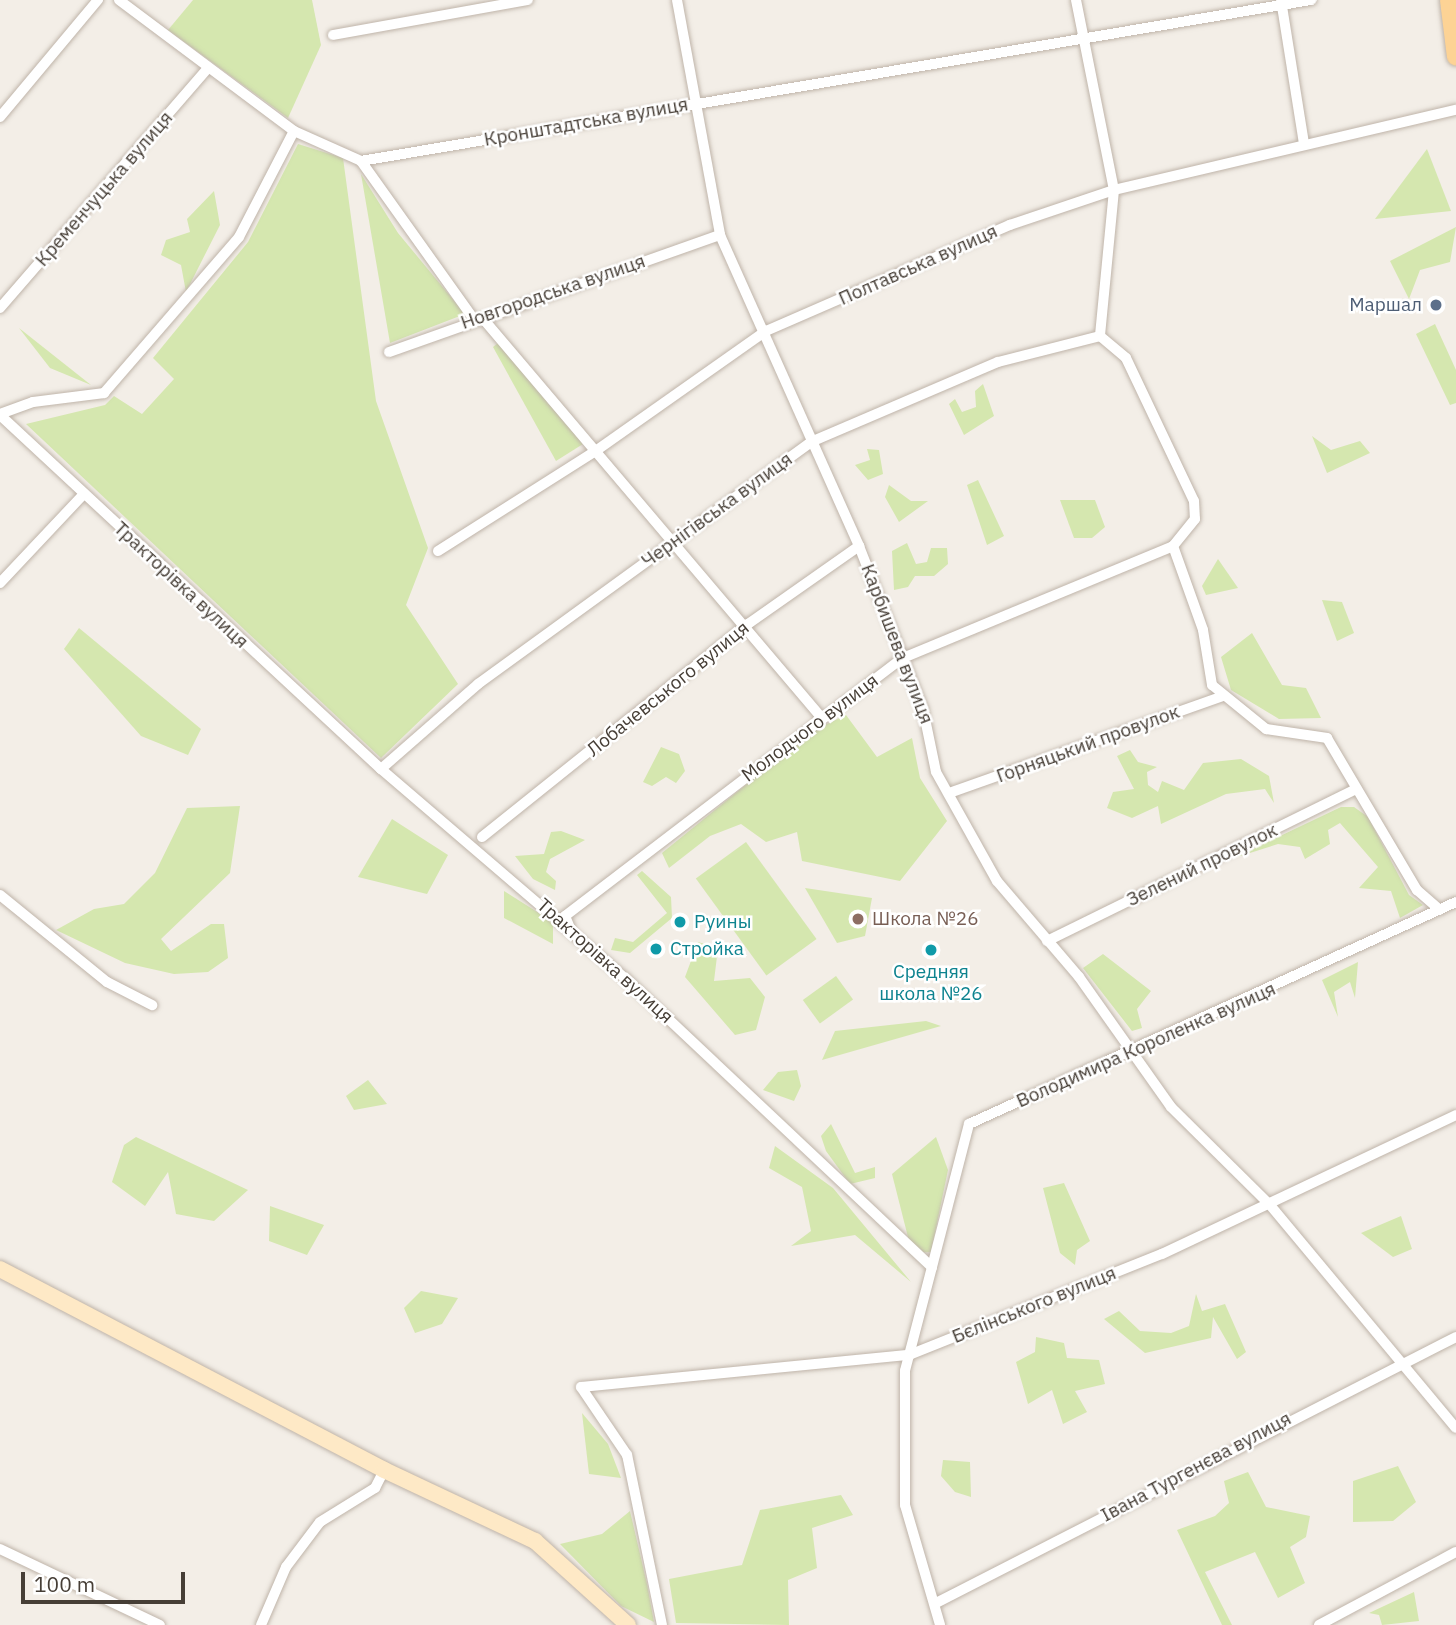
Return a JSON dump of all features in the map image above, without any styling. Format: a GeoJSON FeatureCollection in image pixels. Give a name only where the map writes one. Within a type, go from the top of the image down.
{"type":"FeatureCollection","features":[{"type":"Feature","properties":{"kind":"main road"},"geometry":{"type":"LineString","coordinates":[[1449,0],[1456,57]]}},
{"type":"Feature","properties":{"kind":"main road"},"geometry":{"type":"LineString","coordinates":[[0,1269],[384,1470],[535,1541],[628,1625]]}},
{"type":"Feature","properties":{"kind":"street"},"geometry":{"type":"LineString","coordinates":[[0,117],[98,0]]}},
{"type":"Feature","properties":{"kind":"street"},"geometry":{"type":"LineString","coordinates":[[119,0],[206,70],[294,131],[361,161],[473,318],[485,321],[673,541],[748,624],[821,717]]}},
{"type":"Feature","properties":{"kind":"street"},"geometry":{"type":"LineString","coordinates":[[333,36],[528,0]]}},
{"type":"Feature","properties":{"kind":"street","name":"Карбишева вулиця"},"geometry":{"type":"LineString","coordinates":[[677,0],[720,235],[766,331],[811,442],[818,446],[859,546],[933,738],[936,772],[952,792],[997,881],[1135,1051],[1171,1107],[1269,1205],[1456,1429]]}},
{"type":"Feature","properties":{"kind":"street"},"geometry":{"type":"LineString","coordinates":[[1076,0],[1081,40],[1114,190],[1100,336],[1126,358],[1183,468],[1195,519],[1173,546],[1203,630],[1212,685],[1266,729],[1327,738],[1356,789],[1375,810],[1417,890],[1440,910]]}},
{"type":"Feature","properties":{"kind":"street","name":"Кронштадтська вулиця"},"geometry":{"type":"LineString","coordinates":[[361,161],[1081,40],[1282,2],[1311,0]]}},
{"type":"Feature","properties":{"kind":"street"},"geometry":{"type":"LineString","coordinates":[[1282,2],[1304,144]]}},
{"type":"Feature","properties":{"kind":"street","name":"Кременчуцька вулиця"},"geometry":{"type":"LineString","coordinates":[[0,307],[206,70]]}},
{"type":"Feature","properties":{"kind":"street","name":"Полтавська вулиця"},"geometry":{"type":"LineString","coordinates":[[438,551],[597,450],[766,331],[1010,225],[1114,190],[1456,110]]}},
{"type":"Feature","properties":{"kind":"street"},"geometry":{"type":"LineString","coordinates":[[0,415],[33,402],[104,393],[239,237],[294,131]]}},
{"type":"Feature","properties":{"kind":"street","name":"Новгородська вулиця"},"geometry":{"type":"LineString","coordinates":[[388,352],[473,318],[720,235]]}},
{"type":"Feature","properties":{"kind":"street","name":"Чернігівська вулиця"},"geometry":{"type":"LineString","coordinates":[[381,769],[478,684],[811,442],[998,362],[1100,336]]}},
{"type":"Feature","properties":{"kind":"street","name":"Тракторівка вулиця"},"geometry":{"type":"LineString","coordinates":[[0,415],[83,495],[381,769],[571,930],[932,1267]]}},
{"type":"Feature","properties":{"kind":"street"},"geometry":{"type":"LineString","coordinates":[[0,583],[83,495]]}},
{"type":"Feature","properties":{"kind":"street","name":"Лобачевського вулиця"},"geometry":{"type":"LineString","coordinates":[[482,837],[748,624],[859,546]]}},
{"type":"Feature","properties":{"kind":"street","name":"Молодчого вулиця"},"geometry":{"type":"LineString","coordinates":[[571,930],[565,916],[821,717],[903,659],[1173,546]]}},
{"type":"Feature","properties":{"kind":"street","name":"Горняцький провулок"},"geometry":{"type":"LineString","coordinates":[[952,792],[1223,696]]}},
{"type":"Feature","properties":{"kind":"street","name":"Зелений провулок"},"geometry":{"type":"LineString","coordinates":[[1047,942],[1356,789]]}},
{"type":"Feature","properties":{"kind":"street"},"geometry":{"type":"LineString","coordinates":[[0,895],[107,982],[152,1005]]}},
{"type":"Feature","properties":{"kind":"street","name":"Володимира Короленка вулиця"},"geometry":{"type":"LineString","coordinates":[[932,1267],[969,1124],[1135,1051],[1456,902]]}},
{"type":"Feature","properties":{"kind":"street","name":"Бєлінського вулиця"},"geometry":{"type":"LineString","coordinates":[[662,1625],[627,1455],[581,1387],[909,1355],[1269,1205],[1456,1115]]}},
{"type":"Feature","properties":{"kind":"street"},"geometry":{"type":"LineString","coordinates":[[932,1267],[909,1355],[905,1505],[938,1602],[940,1625]]}},
{"type":"Feature","properties":{"kind":"street","name":"Івана Тургенєва вулиця"},"geometry":{"type":"LineString","coordinates":[[938,1602],[1456,1337]]}},
{"type":"Feature","properties":{"kind":"street"},"geometry":{"type":"LineString","coordinates":[[261,1625],[286,1567],[320,1522],[375,1488],[384,1470]]}},
{"type":"Feature","properties":{"kind":"street"},"geometry":{"type":"LineString","coordinates":[[0,1549],[160,1625]]}},
{"type":"Feature","properties":{"kind":"street"},"geometry":{"type":"LineString","coordinates":[[1319,1625],[1456,1552]]}},
{"type":"Feature","properties":{"kind":"green space"},"geometry":{"type":"Polygon","coordinates":[[[193,0],[312,0],[321,45],[288,118],[168,30],[193,0]]]}},
{"type":"Feature","properties":{"kind":"green space"},"geometry":{"type":"Polygon","coordinates":[[[298,144],[343,158],[376,401],[428,548],[406,605],[458,684],[381,758],[26,424],[105,405],[114,396],[142,414],[174,379],[153,358],[248,242],[298,144]]]}},
{"type":"Feature","properties":{"kind":"green space"},"geometry":{"type":"Polygon","coordinates":[[[1427,149],[1451,211],[1375,219],[1427,149]]]}},
{"type":"Feature","properties":{"kind":"green space"},"geometry":{"type":"Polygon","coordinates":[[[361,174],[398,233],[465,314],[390,343],[361,174]]]}},
{"type":"Feature","properties":{"kind":"green space"},"geometry":{"type":"Polygon","coordinates":[[[214,191],[220,225],[186,292],[181,265],[161,255],[166,240],[190,232],[187,219],[214,191]]]}},
{"type":"Feature","properties":{"kind":"green space"},"geometry":{"type":"Polygon","coordinates":[[[1456,227],[1450,262],[1420,270],[1409,299],[1390,261],[1456,227]]]}},
{"type":"Feature","properties":{"kind":"green space"},"geometry":{"type":"Polygon","coordinates":[[[1435,324],[1456,370],[1456,403],[1450,405],[1416,334],[1435,324]]]}},
{"type":"Feature","properties":{"kind":"green space"},"geometry":{"type":"Polygon","coordinates":[[[19,328],[91,385],[50,368],[19,328]]]}},
{"type":"Feature","properties":{"kind":"green space"},"geometry":{"type":"Polygon","coordinates":[[[498,343],[583,444],[556,461],[493,347],[498,343]]]}},
{"type":"Feature","properties":{"kind":"green space"},"geometry":{"type":"Polygon","coordinates":[[[983,384],[994,416],[964,435],[949,404],[955,399],[962,412],[976,407],[975,391],[983,384]]]}},
{"type":"Feature","properties":{"kind":"green space"},"geometry":{"type":"Polygon","coordinates":[[[1312,436],[1331,450],[1360,441],[1370,453],[1327,473],[1312,436]]]}},
{"type":"Feature","properties":{"kind":"green space"},"geometry":{"type":"Polygon","coordinates":[[[867,449],[879,450],[883,474],[868,480],[855,465],[870,460],[867,449]]]}},
{"type":"Feature","properties":{"kind":"green space"},"geometry":{"type":"Polygon","coordinates":[[[978,480],[1004,536],[987,545],[967,485],[978,480]]]}},
{"type":"Feature","properties":{"kind":"green space"},"geometry":{"type":"Polygon","coordinates":[[[889,485],[911,501],[928,501],[899,522],[885,497],[889,485]]]}},
{"type":"Feature","properties":{"kind":"green space"},"geometry":{"type":"Polygon","coordinates":[[[1060,500],[1095,500],[1105,527],[1092,538],[1074,538],[1060,500]]]}},
{"type":"Feature","properties":{"kind":"green space"},"geometry":{"type":"Polygon","coordinates":[[[907,543],[916,564],[927,562],[931,548],[947,548],[948,564],[934,576],[915,576],[908,587],[894,590],[892,551],[907,543]]]}},
{"type":"Feature","properties":{"kind":"green space"},"geometry":{"type":"Polygon","coordinates":[[[1218,559],[1238,588],[1206,595],[1202,586],[1218,559]]]}},
{"type":"Feature","properties":{"kind":"green space"},"geometry":{"type":"Polygon","coordinates":[[[1322,600],[1342,602],[1354,633],[1337,641],[1322,600]]]}},
{"type":"Feature","properties":{"kind":"green space"},"geometry":{"type":"Polygon","coordinates":[[[79,628],[201,729],[188,755],[141,736],[64,649],[79,628]]]}},
{"type":"Feature","properties":{"kind":"green space"},"geometry":{"type":"Polygon","coordinates":[[[1252,633],[1282,685],[1306,688],[1321,718],[1279,719],[1231,690],[1221,657],[1252,633]]]}},
{"type":"Feature","properties":{"kind":"green space"},"geometry":{"type":"Polygon","coordinates":[[[846,715],[877,757],[912,738],[920,778],[947,821],[900,881],[802,861],[797,832],[766,842],[741,824],[710,836],[669,868],[662,853],[812,731],[846,715]]]}},
{"type":"Feature","properties":{"kind":"green space"},"geometry":{"type":"Polygon","coordinates":[[[661,747],[679,754],[685,771],[676,783],[666,777],[652,786],[643,782],[661,747]]]}},
{"type":"Feature","properties":{"kind":"green space"},"geometry":{"type":"Polygon","coordinates":[[[1130,750],[1138,762],[1157,767],[1147,772],[1148,785],[1158,792],[1162,781],[1184,790],[1203,763],[1241,759],[1269,776],[1274,803],[1265,789],[1226,794],[1161,824],[1158,806],[1132,818],[1107,808],[1113,792],[1134,789],[1117,756],[1130,750]]]}},
{"type":"Feature","properties":{"kind":"green space"},"geometry":{"type":"Polygon","coordinates":[[[240,806],[230,873],[161,939],[171,951],[211,924],[224,924],[228,958],[208,972],[174,974],[125,963],[56,930],[94,909],[124,904],[155,873],[187,808],[240,806]]]}},
{"type":"Feature","properties":{"kind":"green space"},"geometry":{"type":"Polygon","coordinates":[[[1341,807],[1354,807],[1368,817],[1409,895],[1423,905],[1400,918],[1391,891],[1359,888],[1378,867],[1340,823],[1328,830],[1330,844],[1305,859],[1300,847],[1278,844],[1234,858],[1341,807]]]}},
{"type":"Feature","properties":{"kind":"green space"},"geometry":{"type":"Polygon","coordinates":[[[392,819],[448,855],[427,894],[358,877],[392,819]]]}},
{"type":"Feature","properties":{"kind":"green space"},"geometry":{"type":"Polygon","coordinates":[[[561,831],[585,840],[550,859],[546,872],[556,881],[555,890],[533,879],[515,856],[544,854],[551,832],[561,831]]]}},
{"type":"Feature","properties":{"kind":"green space"},"geometry":{"type":"Polygon","coordinates":[[[746,842],[817,939],[766,976],[696,878],[746,842]]]}},
{"type":"Feature","properties":{"kind":"green space"},"geometry":{"type":"Polygon","coordinates":[[[642,871],[671,897],[672,918],[630,953],[611,950],[615,938],[633,942],[667,913],[637,875],[642,871]]]}},
{"type":"Feature","properties":{"kind":"green space"},"geometry":{"type":"Polygon","coordinates":[[[805,888],[872,898],[865,936],[837,943],[805,888]]]}},
{"type":"Feature","properties":{"kind":"green space"},"geometry":{"type":"Polygon","coordinates":[[[504,891],[553,922],[553,944],[504,918],[504,891]]]}},
{"type":"Feature","properties":{"kind":"green space"},"geometry":{"type":"Polygon","coordinates":[[[698,942],[718,948],[714,981],[750,978],[765,997],[756,1030],[735,1035],[685,977],[698,942]]]}},
{"type":"Feature","properties":{"kind":"green space"},"geometry":{"type":"Polygon","coordinates":[[[1103,954],[1151,991],[1137,1009],[1142,1028],[1132,1031],[1083,968],[1103,954]]]}},
{"type":"Feature","properties":{"kind":"green space"},"geometry":{"type":"Polygon","coordinates":[[[1358,962],[1355,998],[1350,982],[1334,992],[1338,1017],[1322,980],[1358,962]]]}},
{"type":"Feature","properties":{"kind":"green space"},"geometry":{"type":"Polygon","coordinates":[[[836,976],[853,999],[820,1024],[803,1000],[836,976]]]}},
{"type":"Feature","properties":{"kind":"green space"},"geometry":{"type":"Polygon","coordinates":[[[926,1021],[941,1026],[822,1060],[835,1031],[926,1021]]]}},
{"type":"Feature","properties":{"kind":"green space"},"geometry":{"type":"Polygon","coordinates":[[[797,1070],[801,1086],[794,1101],[763,1090],[778,1072],[797,1070]]]}},
{"type":"Feature","properties":{"kind":"green space"},"geometry":{"type":"Polygon","coordinates":[[[368,1080],[387,1104],[354,1110],[346,1096],[368,1080]]]}},
{"type":"Feature","properties":{"kind":"green space"},"geometry":{"type":"Polygon","coordinates":[[[831,1124],[855,1173],[875,1167],[875,1178],[850,1184],[826,1151],[821,1136],[831,1124]]]}},
{"type":"Feature","properties":{"kind":"green space"},"geometry":{"type":"Polygon","coordinates":[[[136,1137],[248,1190],[214,1221],[176,1214],[168,1172],[145,1206],[112,1182],[124,1145],[136,1137]]]}},
{"type":"Feature","properties":{"kind":"green space"},"geometry":{"type":"Polygon","coordinates":[[[936,1137],[948,1170],[931,1252],[912,1253],[892,1174],[936,1137]]]}},
{"type":"Feature","properties":{"kind":"green space"},"geometry":{"type":"Polygon","coordinates":[[[775,1146],[833,1188],[911,1282],[855,1235],[791,1246],[811,1231],[802,1187],[769,1168],[775,1146]]]}},
{"type":"Feature","properties":{"kind":"green space"},"geometry":{"type":"Polygon","coordinates":[[[1064,1183],[1090,1241],[1077,1250],[1075,1265],[1060,1253],[1043,1188],[1064,1183]]]}},
{"type":"Feature","properties":{"kind":"green space"},"geometry":{"type":"Polygon","coordinates":[[[270,1206],[324,1225],[307,1255],[269,1241],[270,1206]]]}},
{"type":"Feature","properties":{"kind":"green space"},"geometry":{"type":"Polygon","coordinates":[[[1401,1216],[1412,1249],[1393,1257],[1361,1233],[1401,1216]]]}},
{"type":"Feature","properties":{"kind":"green space"},"geometry":{"type":"Polygon","coordinates":[[[421,1291],[458,1298],[442,1324],[415,1333],[404,1308],[421,1291]]]}},
{"type":"Feature","properties":{"kind":"green space"},"geometry":{"type":"Polygon","coordinates":[[[1196,1294],[1202,1311],[1225,1304],[1246,1352],[1237,1359],[1213,1317],[1211,1338],[1145,1353],[1104,1319],[1119,1311],[1140,1331],[1171,1333],[1189,1326],[1196,1294]]]}},
{"type":"Feature","properties":{"kind":"green space"},"geometry":{"type":"Polygon","coordinates":[[[1036,1337],[1064,1343],[1067,1358],[1099,1360],[1105,1384],[1075,1391],[1087,1412],[1063,1424],[1052,1390],[1028,1404],[1016,1362],[1035,1352],[1036,1337]]]}},
{"type":"Feature","properties":{"kind":"green space"},"geometry":{"type":"Polygon","coordinates":[[[582,1413],[608,1444],[621,1478],[589,1474],[582,1413]]]}},
{"type":"Feature","properties":{"kind":"green space"},"geometry":{"type":"Polygon","coordinates":[[[943,1460],[970,1462],[971,1497],[955,1492],[941,1476],[943,1460]]]}},
{"type":"Feature","properties":{"kind":"green space"},"geometry":{"type":"Polygon","coordinates":[[[1398,1466],[1416,1502],[1393,1521],[1353,1522],[1353,1481],[1398,1466]]]}},
{"type":"Feature","properties":{"kind":"green space"},"geometry":{"type":"Polygon","coordinates":[[[1248,1472],[1266,1507],[1310,1516],[1306,1537],[1290,1547],[1305,1583],[1278,1598],[1255,1552],[1205,1572],[1232,1625],[1222,1625],[1177,1530],[1215,1516],[1229,1503],[1224,1481],[1248,1472]]]}},
{"type":"Feature","properties":{"kind":"green space"},"geometry":{"type":"Polygon","coordinates":[[[841,1495],[853,1515],[812,1528],[817,1568],[788,1580],[789,1625],[676,1623],[669,1579],[742,1565],[760,1510],[841,1495]]]}},
{"type":"Feature","properties":{"kind":"green space"},"geometry":{"type":"Polygon","coordinates":[[[630,1511],[654,1622],[621,1606],[560,1544],[602,1534],[630,1511]]]}},
{"type":"Feature","properties":{"kind":"green space"},"geometry":{"type":"Polygon","coordinates":[[[1414,1592],[1419,1621],[1382,1625],[1379,1615],[1369,1613],[1414,1592]]]}},
{"type":"Feature","properties":{"kind":"place","name":"Маршал"},"geometry":{"type":"Point","coordinates":[1436,305]}},
{"type":"Feature","properties":{"kind":"place","name":"Школа №26"},"geometry":{"type":"Point","coordinates":[858,919]}},
{"type":"Feature","properties":{"kind":"place","name":"Руины"},"geometry":{"type":"Point","coordinates":[680,922]}},
{"type":"Feature","properties":{"kind":"place","name":"Стройка"},"geometry":{"type":"Point","coordinates":[656,949]}},
{"type":"Feature","properties":{"kind":"place","name":"Средняя школа №26"},"geometry":{"type":"Point","coordinates":[931,950]}}]}
